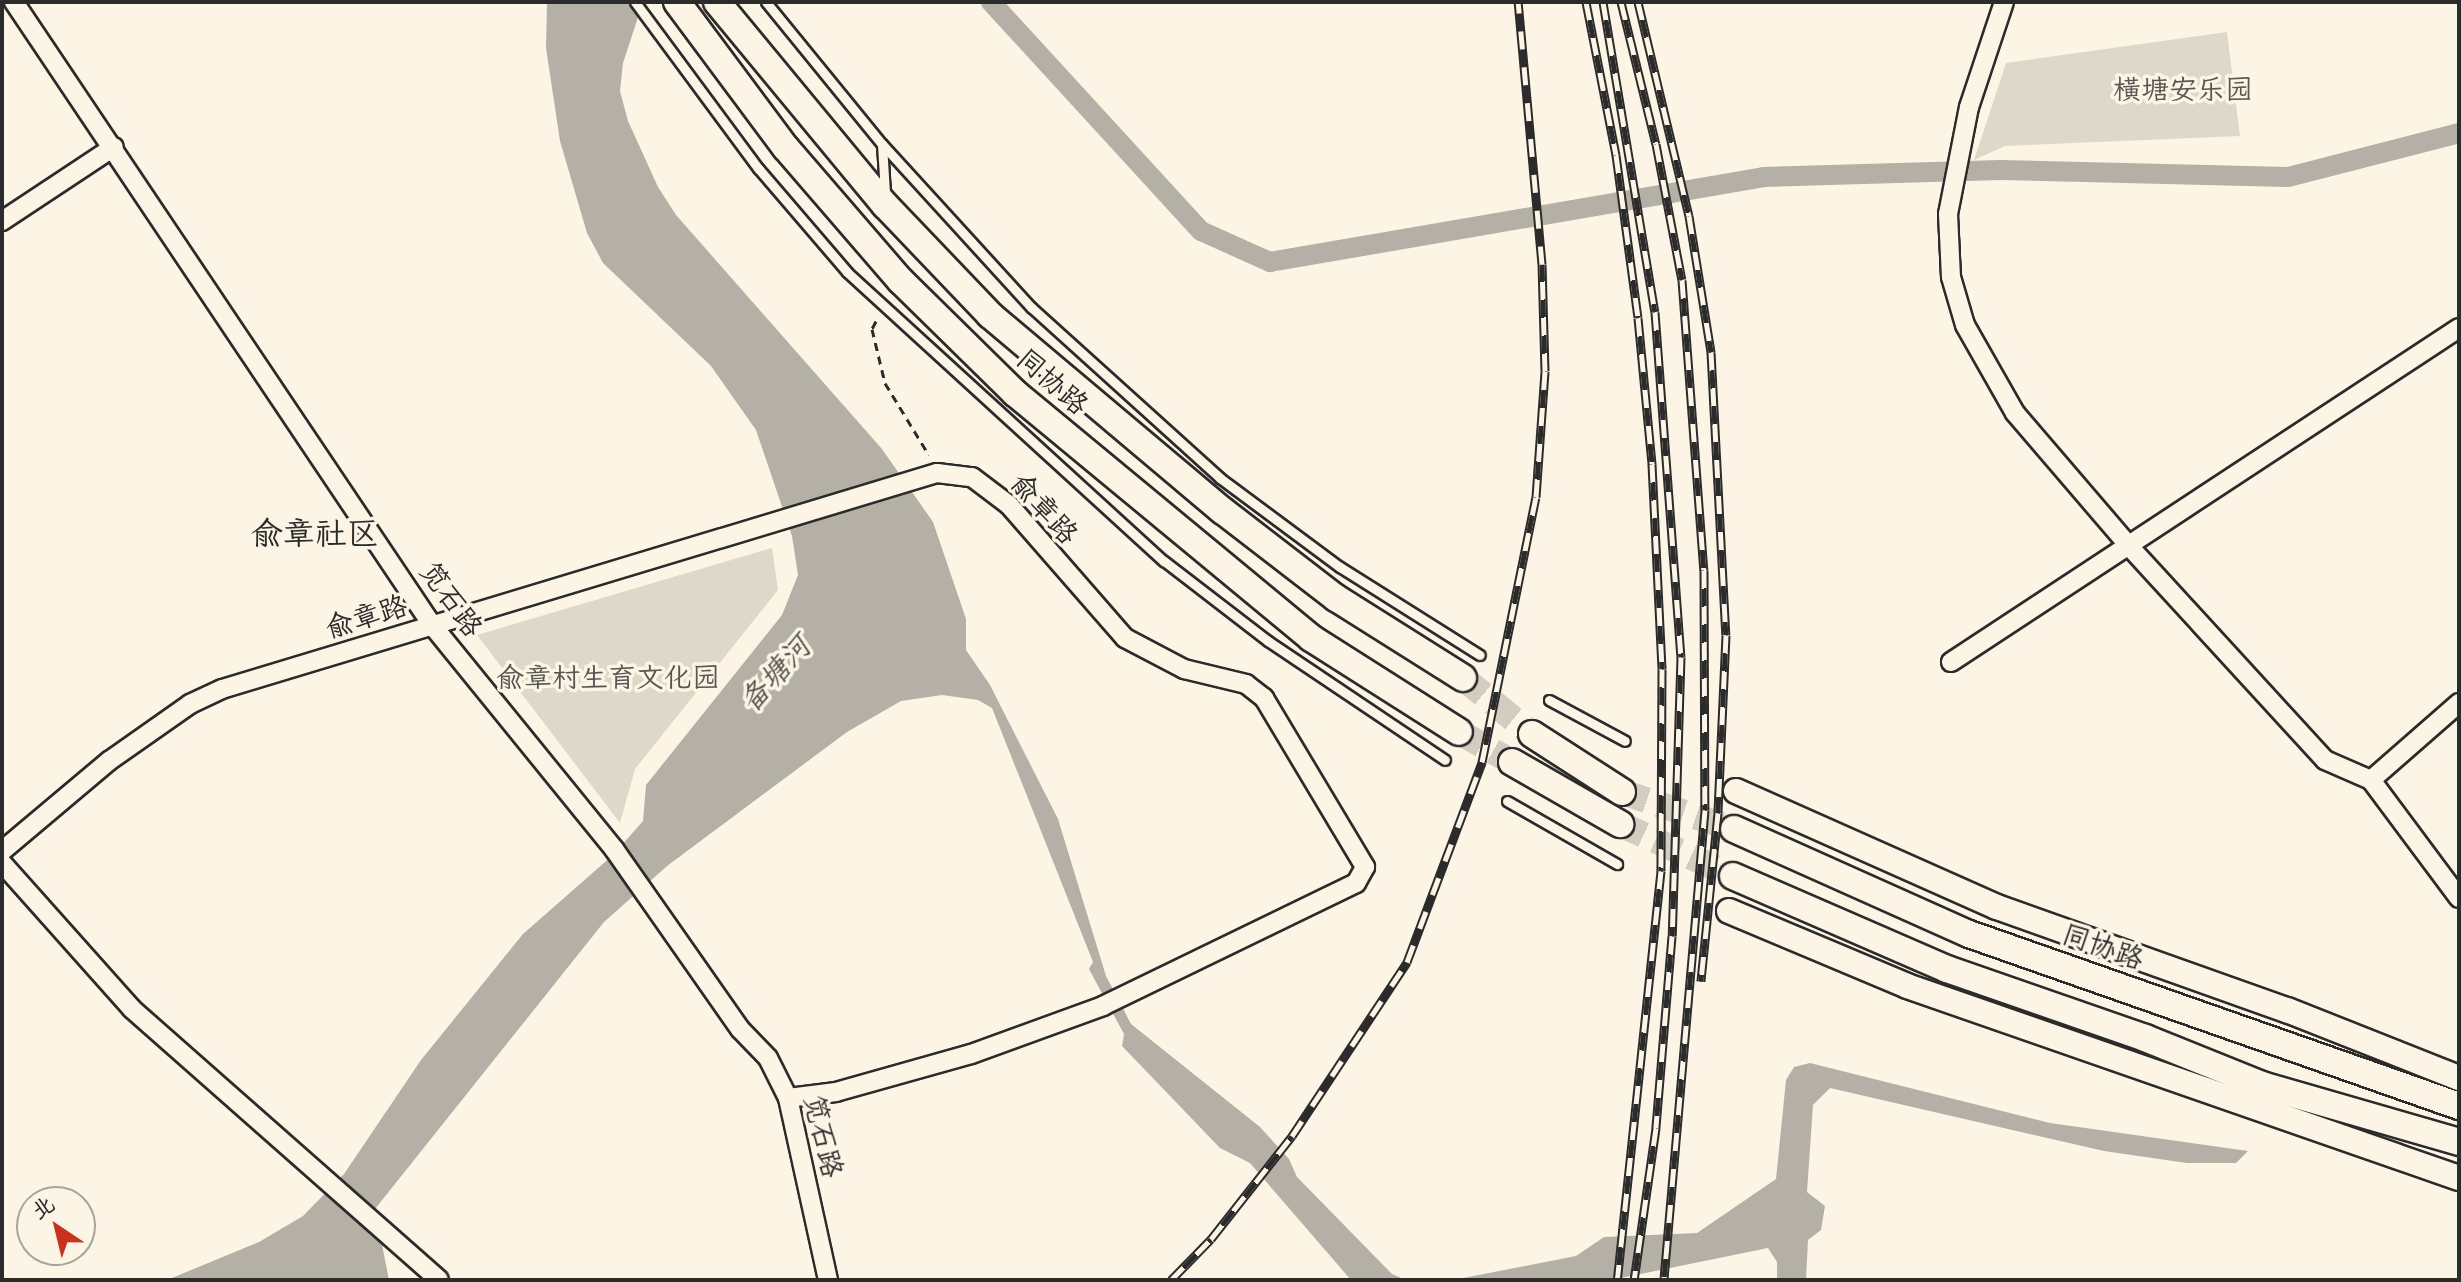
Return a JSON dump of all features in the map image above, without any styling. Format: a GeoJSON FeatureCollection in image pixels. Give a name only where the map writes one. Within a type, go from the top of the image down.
{"type":"FeatureCollection","features":[{"type":"Feature","properties":{"kind":"main road","name":"同协路"},"geometry":{"type":"LineString","coordinates":[[677,2],[786,148],[892,270],[1015,393],[1311,638],[1459,732]]}},
{"type":"Feature","properties":{"kind":"main road","name":"同协路"},"geometry":{"type":"LineString","coordinates":[[717,2],[885,205],[990,315],[1211,502],[1336,598],[1463,678]]}},
{"type":"Feature","properties":{"kind":"main road"},"geometry":{"type":"LineString","coordinates":[[1532,734],[1622,792]]}},
{"type":"Feature","properties":{"kind":"main road"},"geometry":{"type":"LineString","coordinates":[[1512,762],[1620,824]]}},
{"type":"Feature","properties":{"kind":"main road","name":"同协路"},"geometry":{"type":"LineString","coordinates":[[1734,829],[1969,934],[2459,1106]]}},
{"type":"Feature","properties":{"kind":"main road"},"geometry":{"type":"LineString","coordinates":[[1733,876],[1947,969],[2145,1038],[2262,1085],[2459,1142]]}},
{"type":"Feature","properties":{"kind":"street","name":"笕石路"},"geometry":{"type":"LineString","coordinates":[[14,2],[432,625],[614,849],[740,1029],[768,1058],[788,1098],[828,1280]]}},
{"type":"Feature","properties":{"kind":"street"},"geometry":{"type":"LineString","coordinates":[[2004,2],[1966,122],[1950,206],[1951,277],[1965,325],[2015,413],[2128,545],[2325,760],[2371,780],[2459,898]]}},
{"type":"Feature","properties":{"kind":"street"},"geometry":{"type":"LineString","coordinates":[[2,221],[114,147]]}},
{"type":"Feature","properties":{"kind":"street"},"geometry":{"type":"LineString","coordinates":[[1951,662],[2459,328]]}},
{"type":"Feature","properties":{"kind":"street","name":"俞章路"},"geometry":{"type":"LineString","coordinates":[[2,851],[109,761],[190,704],[222,689],[937,473],[972,477],[993,489],[1125,638],[1184,669],[1246,684],[1264,698],[1365,867],[1356,883],[1103,1006],[971,1054],[836,1092],[788,1098]]}},
{"type":"Feature","properties":{"kind":"street"},"geometry":{"type":"LineString","coordinates":[[2371,780],[2459,703]]}},
{"type":"Feature","properties":{"kind":"street"},"geometry":{"type":"LineString","coordinates":[[1736,791],[1997,907],[2287,1010],[2459,1078]]}},
{"type":"Feature","properties":{"kind":"street"},"geometry":{"type":"LineString","coordinates":[[2,863],[132,1009],[392,1235],[439,1280]]}},
{"type":"Feature","properties":{"kind":"street"},"geometry":{"type":"LineString","coordinates":[[1729,911],[1907,986],[2333,1138],[2459,1178]]}},
{"type":"Feature","properties":{"kind":"street"},"geometry":{"type":"LineString","coordinates":[[2262,1085],[2333,1138]]}},
{"type":"Feature","properties":{"kind":"lane"},"geometry":{"type":"LineString","coordinates":[[635,2],[758,168],[847,272],[1044,455],[1164,561],[1268,641],[1445,760]]}},
{"type":"Feature","properties":{"kind":"lane"},"geometry":{"type":"LineString","coordinates":[[766,2],[882,144],[1032,308],[1220,478],[1340,567],[1480,655]]}},
{"type":"Feature","properties":{"kind":"lane"},"geometry":{"type":"LineString","coordinates":[[882,144],[885,205]]}},
{"type":"Feature","properties":{"kind":"lane"},"geometry":{"type":"LineString","coordinates":[[1549,700],[1625,741]]}},
{"type":"Feature","properties":{"kind":"lane"},"geometry":{"type":"LineString","coordinates":[[1507,801],[1617,864]]}},
{"type":"Feature","properties":{"kind":"path"},"geometry":{"type":"LineString","coordinates":[[876,321],[872,329],[885,383],[937,473]]}},
{"type":"Feature","properties":{"kind":"green space","name":"横塘安乐园"},"geometry":{"type":"Polygon","coordinates":[[[2227,32],[2240,136],[2005,146],[1974,160],[2006,63],[2227,32]]]}},
{"type":"Feature","properties":{"kind":"green space","name":"俞章村生育文化园"},"geometry":{"type":"Polygon","coordinates":[[[772,548],[778,590],[635,769],[620,823],[477,635],[772,548]]]}},
{"type":"Feature","properties":{"kind":"water","name":"备塘河"},"geometry":{"type":"Polygon","coordinates":[[[547,2],[643,2],[623,63],[620,91],[628,121],[658,187],[676,215],[882,449],[933,522],[966,619],[966,650],[990,685],[1058,819],[1106,976],[1131,1024],[1260,1127],[1289,1159],[1297,1177],[1392,1274],[1406,1280],[1351,1280],[1250,1163],[1220,1148],[1122,1046],[1124,1034],[1089,969],[1093,962],[992,708],[978,700],[942,695],[901,701],[847,732],[667,866],[604,922],[375,1209],[389,1280],[167,1280],[259,1242],[303,1216],[344,1174],[421,1060],[523,934],[613,855],[643,821],[646,785],[782,615],[798,575],[792,536],[756,430],[711,366],[603,263],[587,233],[560,141],[546,48],[547,2]]]}},
{"type":"Feature","properties":{"kind":"water"},"geometry":{"type":"Polygon","coordinates":[[[1810,1063],[2050,1123],[2248,1151],[2236,1163],[2187,1163],[2104,1151],[1830,1088],[1813,1105],[1807,1192],[1825,1206],[1821,1230],[1808,1240],[1806,1280],[1777,1280],[1777,1262],[1768,1248],[1611,1280],[1453,1280],[1576,1256],[1604,1237],[1697,1233],[1776,1179],[1786,1080],[1794,1067],[1810,1063]]]}},
{"type":"Feature","properties":{"kind":"waterway"},"geometry":{"type":"LineString","coordinates":[[991,2],[1201,231],[1270,262],[1764,177],[2001,170],[2288,177],[2459,133]]}},
{"type":"Feature","properties":{"kind":"tunnel"},"geometry":{"type":"LineString","coordinates":[[1463,678],[1532,734]]}},
{"type":"Feature","properties":{"kind":"tunnel"},"geometry":{"type":"LineString","coordinates":[[1459,732],[1512,762]]}},
{"type":"Feature","properties":{"kind":"tunnel"},"geometry":{"type":"LineString","coordinates":[[1622,792],[1734,829]]}},
{"type":"Feature","properties":{"kind":"tunnel"},"geometry":{"type":"LineString","coordinates":[[1620,824],[1733,876]]}},
{"type":"Feature","properties":{"kind":"railway"},"geometry":{"type":"LineString","coordinates":[[1171,1280],[1211,1239],[1292,1136],[1407,962],[1482,762],[1536,497],[1545,371],[1542,264],[1518,2]]}},
{"type":"Feature","properties":{"kind":"railway"},"geometry":{"type":"LineString","coordinates":[[1586,2],[1616,155],[1638,318],[1652,464],[1662,669],[1661,871],[1617,1280]]}},
{"type":"Feature","properties":{"kind":"railway"},"geometry":{"type":"LineString","coordinates":[[1603,2],[1655,312],[1681,657],[1672,936],[1656,1128],[1634,1280]]}},
{"type":"Feature","properties":{"kind":"railway"},"geometry":{"type":"LineString","coordinates":[[1621,2],[1656,144],[1682,280],[1704,570],[1705,810],[1664,1280]]}},
{"type":"Feature","properties":{"kind":"railway"},"geometry":{"type":"LineString","coordinates":[[1638,2],[1689,216],[1711,352],[1726,635],[1718,813],[1701,981]]}},
{"type":"Feature","properties":{"kind":"district","name":"俞章社区"},"geometry":{"type":"Point","coordinates":[315,533]}}]}
